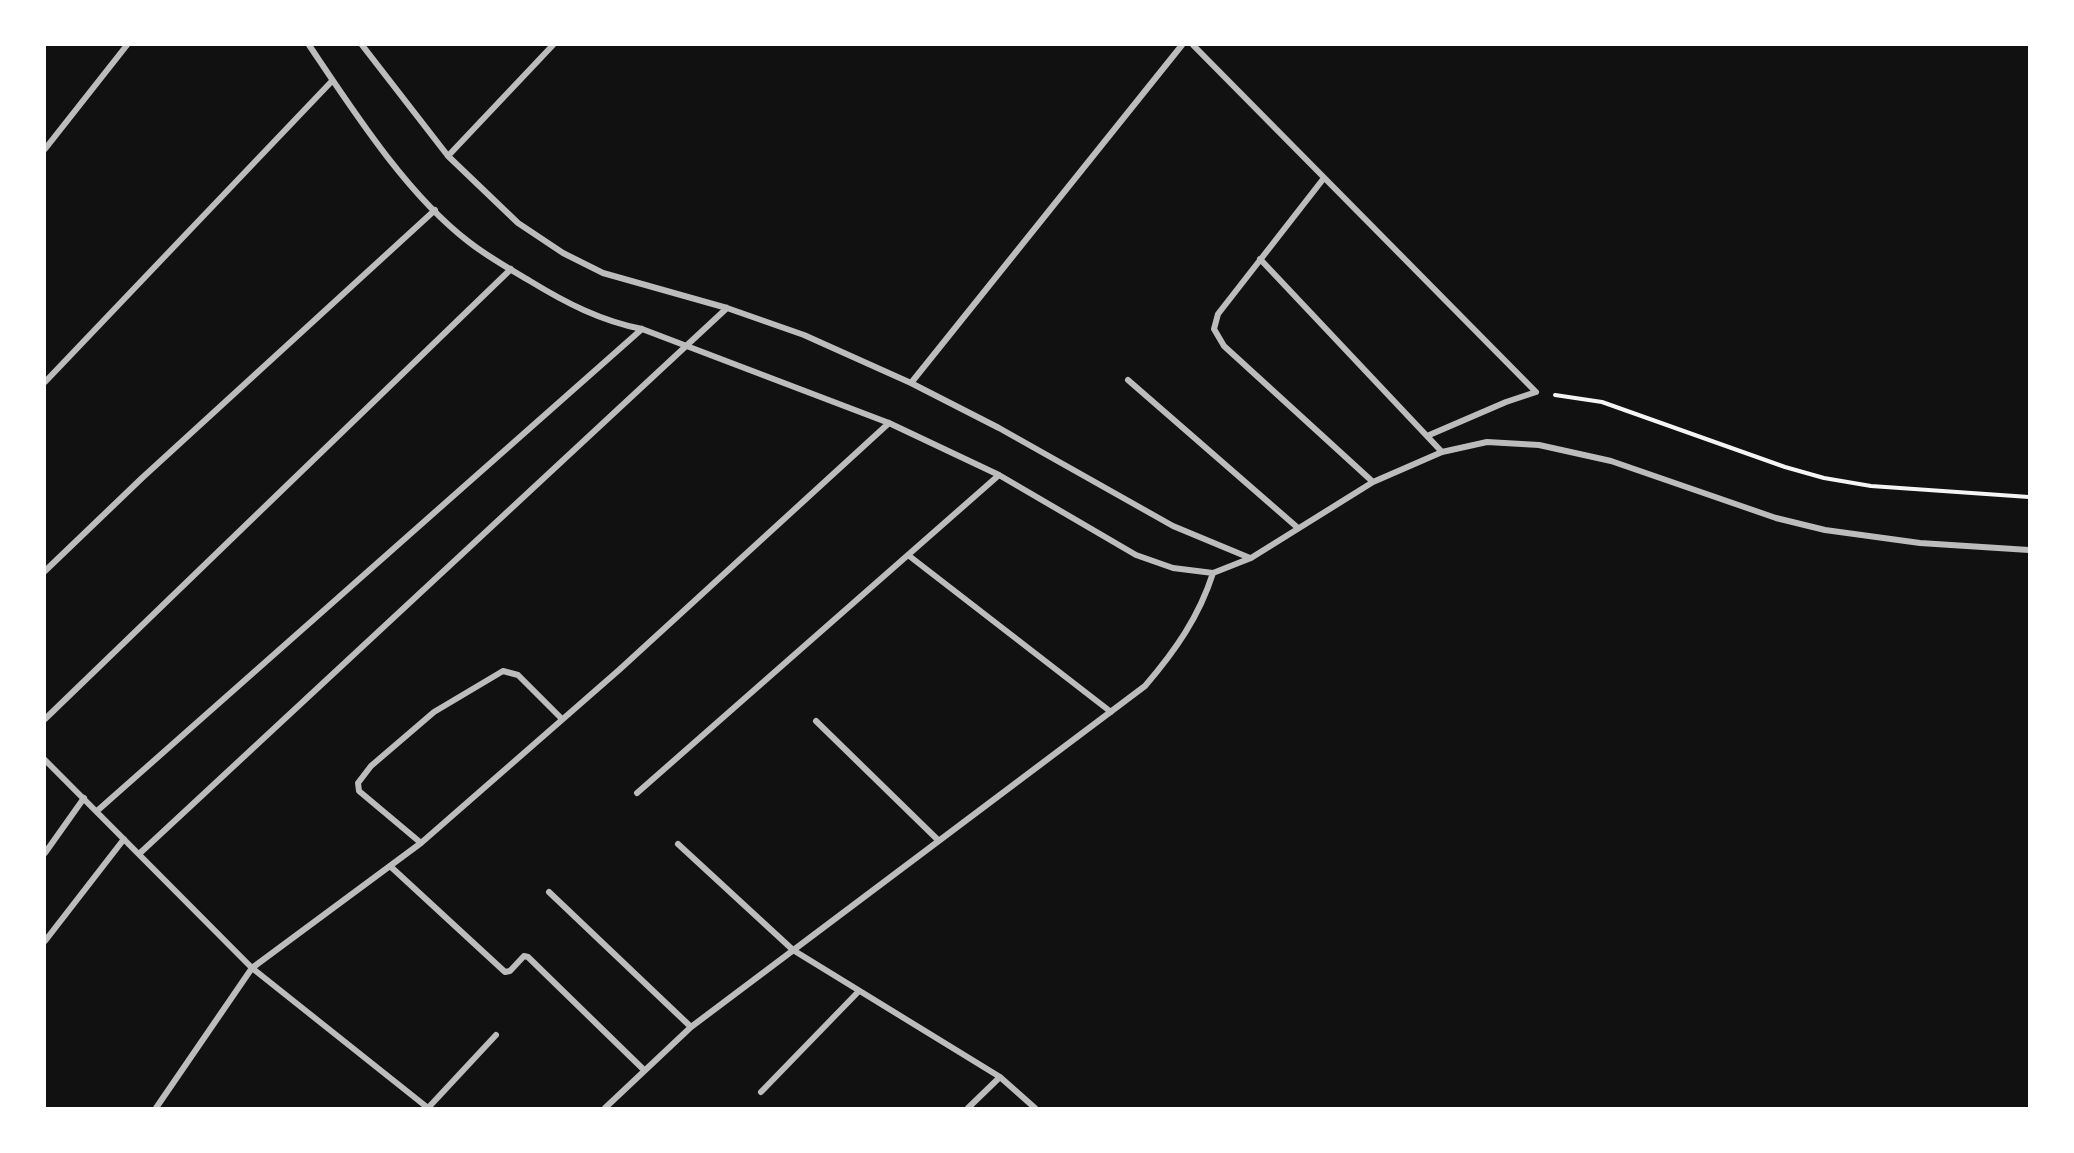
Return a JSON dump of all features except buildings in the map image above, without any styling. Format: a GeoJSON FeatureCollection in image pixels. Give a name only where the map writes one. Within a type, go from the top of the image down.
{"type":"FeatureCollection","features":[{"type":"Feature","properties":{"kind":"street"},"geometry":{"type":"LineString","coordinates":[[45,148],[127,45]]}},
{"type":"Feature","properties":{"kind":"street"},"geometry":{"type":"LineString","coordinates":[[309,45],[379,147],[435,210],[468,242],[565,302],[615,323],[642,329],[889,423],[999,475],[1136,555],[1173,568],[1213,573],[1251,558],[1373,482],[1442,452],[1487,442],[1539,445],[1611,461],[1776,518],[1825,530],[1920,543],[2029,550]]}},
{"type":"Feature","properties":{"kind":"street"},"geometry":{"type":"LineString","coordinates":[[362,45],[448,156],[518,223],[563,253],[603,273],[727,308],[804,334],[911,383],[999,428],[1173,526],[1251,558]]}},
{"type":"Feature","properties":{"kind":"street"},"geometry":{"type":"LineString","coordinates":[[448,156],[553,45]]}},
{"type":"Feature","properties":{"kind":"street"},"geometry":{"type":"LineString","coordinates":[[911,383],[1182,45]]}},
{"type":"Feature","properties":{"kind":"street"},"geometry":{"type":"LineString","coordinates":[[1193,45],[1536,392],[1506,402],[1427,436]]}},
{"type":"Feature","properties":{"kind":"street"},"geometry":{"type":"LineString","coordinates":[[45,382],[332,81]]}},
{"type":"Feature","properties":{"kind":"street"},"geometry":{"type":"LineString","coordinates":[[1324,178],[1218,314],[1214,329],[1217,337],[1373,482]]}},
{"type":"Feature","properties":{"kind":"street"},"geometry":{"type":"LineString","coordinates":[[45,571],[142,478],[435,210]]}},
{"type":"Feature","properties":{"kind":"street"},"geometry":{"type":"LineString","coordinates":[[1260,259],[1442,452]]}},
{"type":"Feature","properties":{"kind":"street"},"geometry":{"type":"LineString","coordinates":[[45,719],[511,269]]}},
{"type":"Feature","properties":{"kind":"street"},"geometry":{"type":"LineString","coordinates":[[139,854],[727,308]]}},
{"type":"Feature","properties":{"kind":"street"},"geometry":{"type":"LineString","coordinates":[[97,812],[642,329]]}},
{"type":"Feature","properties":{"kind":"street"},"geometry":{"type":"LineString","coordinates":[[1128,380],[1299,528]]}},
{"type":"Feature","properties":{"kind":"street"},"geometry":{"type":"LineString","coordinates":[[156,1108],[252,968],[421,843],[562,719],[889,423]]}},
{"type":"Feature","properties":{"kind":"street"},"geometry":{"type":"LineString","coordinates":[[638,793],[999,475]]}},
{"type":"Feature","properties":{"kind":"street"},"geometry":{"type":"LineString","coordinates":[[908,555],[1111,712]]}},
{"type":"Feature","properties":{"kind":"street"},"geometry":{"type":"LineString","coordinates":[[605,1108],[691,1027],[1145,686],[1170,657],[1203,603],[1213,573]]}},
{"type":"Feature","properties":{"kind":"street"},"geometry":{"type":"LineString","coordinates":[[421,843],[359,792],[358,783],[371,766],[434,712],[503,671],[518,675],[562,719]]}},
{"type":"Feature","properties":{"kind":"street"},"geometry":{"type":"LineString","coordinates":[[816,721],[939,840]]}},
{"type":"Feature","properties":{"kind":"street"},"geometry":{"type":"LineString","coordinates":[[45,760],[252,968],[428,1108],[496,1035]]}},
{"type":"Feature","properties":{"kind":"street"},"geometry":{"type":"LineString","coordinates":[[45,853],[84,798]]}},
{"type":"Feature","properties":{"kind":"street"},"geometry":{"type":"LineString","coordinates":[[45,941],[124,839]]}},
{"type":"Feature","properties":{"kind":"street"},"geometry":{"type":"LineString","coordinates":[[678,844],[793,950],[1000,1077],[1035,1108]]}},
{"type":"Feature","properties":{"kind":"street"},"geometry":{"type":"LineString","coordinates":[[390,866],[505,972],[510,971],[524,956],[528,957],[644,1070]]}},
{"type":"Feature","properties":{"kind":"street"},"geometry":{"type":"LineString","coordinates":[[549,892],[691,1027]]}},
{"type":"Feature","properties":{"kind":"street"},"geometry":{"type":"LineString","coordinates":[[761,1092],[859,991]]}},
{"type":"Feature","properties":{"kind":"street"},"geometry":{"type":"LineString","coordinates":[[968,1108],[1000,1077]]}},
{"type":"Feature","properties":{"kind":"path"},"geometry":{"type":"LineString","coordinates":[[1536,392],[1602,402],[1785,467],[1824,478],[1871,486],[2029,497]]}}]}
